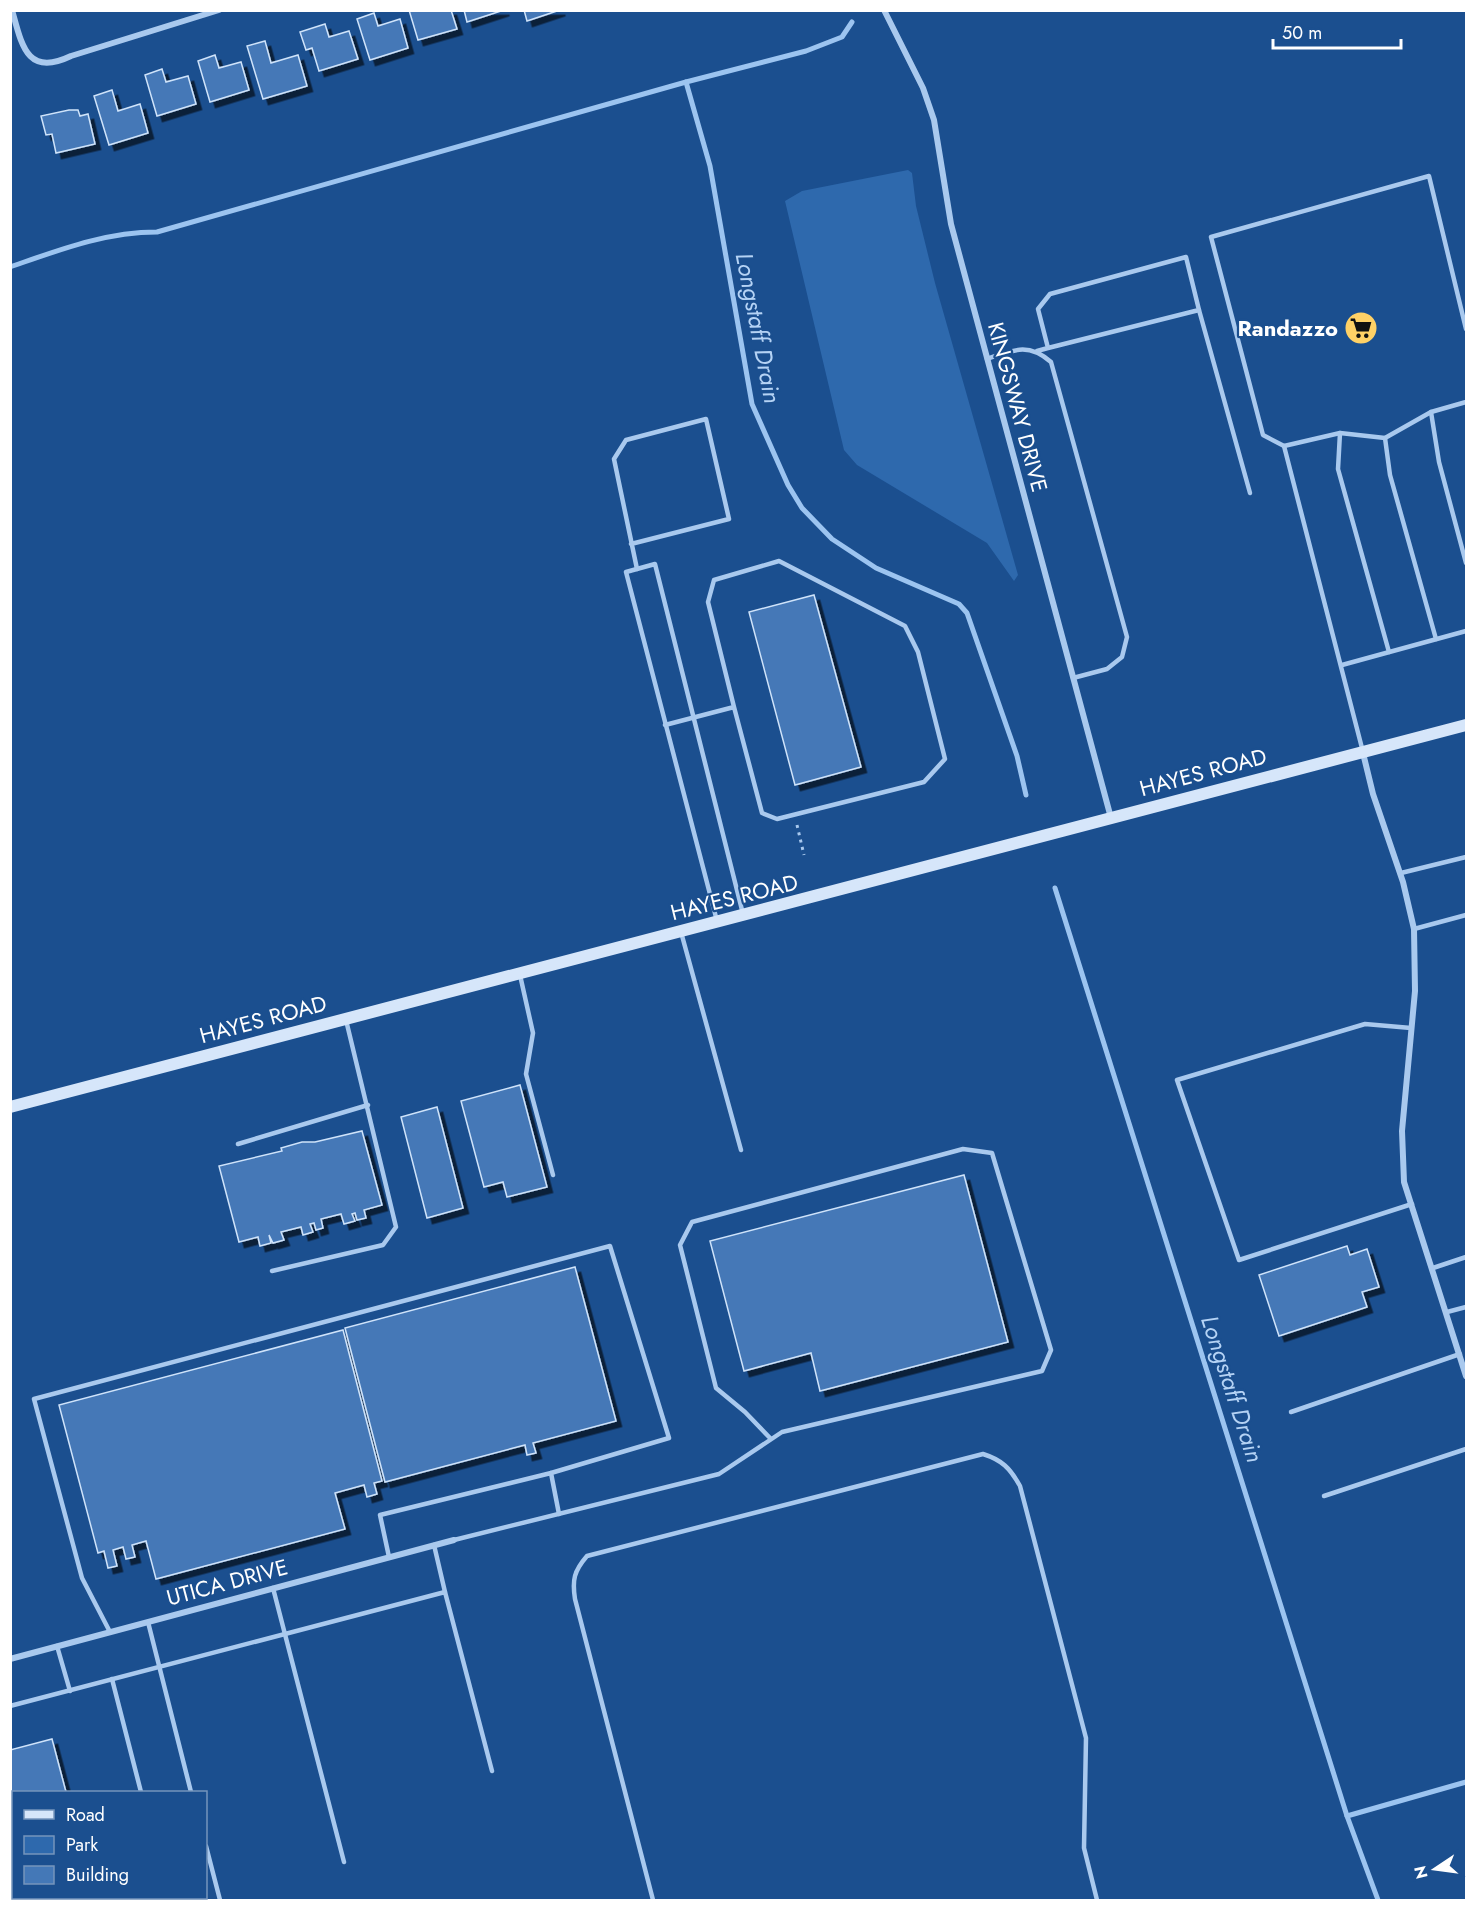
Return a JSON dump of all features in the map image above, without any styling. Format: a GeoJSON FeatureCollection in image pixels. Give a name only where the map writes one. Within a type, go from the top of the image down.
{"type":"FeatureCollection","features":[{"type":"Feature","properties":{"kind":"main road","name":"HAYES ROAD"},"geometry":{"type":"LineString","coordinates":[[10,1107],[1467,725]]}},
{"type":"Feature","properties":{"kind":"street"},"geometry":{"type":"LineString","coordinates":[[12,10],[26,52],[38,62],[52,65],[70,56],[219,10]]}},
{"type":"Feature","properties":{"kind":"street","name":"KINGSWAY DRIVE"},"geometry":{"type":"LineString","coordinates":[[884,10],[923,88],[934,120],[951,224],[1111,818]]}},
{"type":"Feature","properties":{"kind":"street"},"geometry":{"type":"LineString","coordinates":[[1363,752],[1373,794],[1401,873],[1414,929],[1415,991],[1402,1131],[1404,1182],[1467,1376]]}},
{"type":"Feature","properties":{"kind":"street","name":"UTICA DRIVE"},"geometry":{"type":"LineString","coordinates":[[10,1659],[454,1540]]}},
{"type":"Feature","properties":{"kind":"lane"},"geometry":{"type":"LineString","coordinates":[[1467,329],[1429,176],[1211,237],[1263,435],[1284,446],[1340,433],[1385,438],[1431,412],[1467,402]]}},
{"type":"Feature","properties":{"kind":"lane"},"geometry":{"type":"LineString","coordinates":[[1048,348],[1038,309],[1050,294],[1186,257],[1250,493]]}},
{"type":"Feature","properties":{"kind":"lane"},"geometry":{"type":"LineString","coordinates":[[987,359],[1015,349],[1037,351],[1199,310]]}},
{"type":"Feature","properties":{"kind":"lane"},"geometry":{"type":"LineString","coordinates":[[1037,351],[1050,362],[1127,638],[1122,657],[1107,669],[1073,678]]}},
{"type":"Feature","properties":{"kind":"lane"},"geometry":{"type":"LineString","coordinates":[[1431,412],[1439,462],[1467,563]]}},
{"type":"Feature","properties":{"kind":"lane"},"geometry":{"type":"LineString","coordinates":[[631,544],[729,519],[706,419],[626,441],[614,459],[631,544],[637,569]]}},
{"type":"Feature","properties":{"kind":"lane"},"geometry":{"type":"LineString","coordinates":[[1340,433],[1338,469],[1389,652]]}},
{"type":"Feature","properties":{"kind":"lane"},"geometry":{"type":"LineString","coordinates":[[1385,438],[1390,475],[1436,639]]}},
{"type":"Feature","properties":{"kind":"lane"},"geometry":{"type":"LineString","coordinates":[[1284,446],[1363,752]]}},
{"type":"Feature","properties":{"kind":"lane"},"geometry":{"type":"LineString","coordinates":[[779,561],[905,626],[918,652],[945,759],[924,782],[777,819],[762,813],[734,706],[708,602],[714,580],[779,561]]}},
{"type":"Feature","properties":{"kind":"lane"},"geometry":{"type":"LineString","coordinates":[[718,922],[626,572],[655,564],[744,916]]}},
{"type":"Feature","properties":{"kind":"lane"},"geometry":{"type":"LineString","coordinates":[[1342,665],[1467,631]]}},
{"type":"Feature","properties":{"kind":"lane"},"geometry":{"type":"LineString","coordinates":[[665,726],[734,706]]}},
{"type":"Feature","properties":{"kind":"lane"},"geometry":{"type":"LineString","coordinates":[[1401,873],[1467,856]]}},
{"type":"Feature","properties":{"kind":"lane"},"geometry":{"type":"LineString","coordinates":[[1414,929],[1467,915]]}},
{"type":"Feature","properties":{"kind":"lane"},"geometry":{"type":"LineString","coordinates":[[681,932],[741,1150]]}},
{"type":"Feature","properties":{"kind":"lane"},"geometry":{"type":"LineString","coordinates":[[520,975],[533,1033],[525,1074],[553,1175]]}},
{"type":"Feature","properties":{"kind":"lane"},"geometry":{"type":"LineString","coordinates":[[272,1271],[383,1245],[396,1227],[346,1019]]}},
{"type":"Feature","properties":{"kind":"lane"},"geometry":{"type":"LineString","coordinates":[[1411,1028],[1365,1024],[1177,1080],[1239,1260],[1412,1204]]}},
{"type":"Feature","properties":{"kind":"lane"},"geometry":{"type":"LineString","coordinates":[[238,1144],[368,1105]]}},
{"type":"Feature","properties":{"kind":"lane"},"geometry":{"type":"LineString","coordinates":[[454,1540],[719,1474],[782,1432],[1042,1371],[1051,1350],[992,1153],[963,1149],[692,1222],[680,1245],[716,1388],[745,1412],[771,1439]]}},
{"type":"Feature","properties":{"kind":"lane"},"geometry":{"type":"LineString","coordinates":[[110,1632],[82,1578],[34,1399],[610,1246],[669,1438],[551,1473],[380,1515],[389,1557]]}},
{"type":"Feature","properties":{"kind":"lane"},"geometry":{"type":"LineString","coordinates":[[1433,1268],[1467,1257]]}},
{"type":"Feature","properties":{"kind":"lane"},"geometry":{"type":"LineString","coordinates":[[1447,1312],[1467,1307]]}},
{"type":"Feature","properties":{"kind":"lane"},"geometry":{"type":"LineString","coordinates":[[1291,1412],[1460,1354]]}},
{"type":"Feature","properties":{"kind":"lane"},"geometry":{"type":"LineString","coordinates":[[1324,1496],[1467,1449]]}},
{"type":"Feature","properties":{"kind":"lane"},"geometry":{"type":"LineString","coordinates":[[652,1900],[575,1599],[572,1581],[577,1567],[587,1556],[983,1454],[999,1459],[1011,1470],[1020,1486],[1086,1738],[1084,1848],[1097,1900]]}},
{"type":"Feature","properties":{"kind":"lane"},"geometry":{"type":"LineString","coordinates":[[551,1473],[559,1514]]}},
{"type":"Feature","properties":{"kind":"lane"},"geometry":{"type":"LineString","coordinates":[[434,1545],[492,1771]]}},
{"type":"Feature","properties":{"kind":"lane"},"geometry":{"type":"LineString","coordinates":[[273,1588],[344,1862]]}},
{"type":"Feature","properties":{"kind":"lane"},"geometry":{"type":"LineString","coordinates":[[10,1706],[445,1592]]}},
{"type":"Feature","properties":{"kind":"lane"},"geometry":{"type":"LineString","coordinates":[[147,1622],[191,1791]]}},
{"type":"Feature","properties":{"kind":"lane"},"geometry":{"type":"LineString","coordinates":[[57,1646],[70,1691]]}},
{"type":"Feature","properties":{"kind":"lane"},"geometry":{"type":"LineString","coordinates":[[112,1679],[141,1791]]}},
{"type":"Feature","properties":{"kind":"lane"},"geometry":{"type":"LineString","coordinates":[[207,1850],[220,1900]]}},
{"type":"Feature","properties":{"kind":"path"},"geometry":{"type":"LineString","coordinates":[[794,815],[804,855]]}},
{"type":"Feature","properties":{"kind":"green space"},"geometry":{"type":"Polygon","coordinates":[[[908,170],[912,173],[916,206],[935,283],[1018,575],[1014,581],[987,543],[857,465],[844,450],[785,201],[802,191],[908,170]]]}},
{"type":"Feature","properties":{"kind":"building"},"geometry":{"type":"Polygon","coordinates":[[[409,10],[451,10],[457,29],[418,40],[409,10]]]}},
{"type":"Feature","properties":{"kind":"building"},"geometry":{"type":"Polygon","coordinates":[[[464,10],[504,10],[467,22],[464,10]]]}},
{"type":"Feature","properties":{"kind":"building"},"geometry":{"type":"Polygon","coordinates":[[[524,10],[560,10],[527,21],[524,10]]]}},
{"type":"Feature","properties":{"kind":"building"},"geometry":{"type":"Polygon","coordinates":[[[374,13],[378,26],[400,19],[408,48],[370,60],[357,19],[374,13]]]}},
{"type":"Feature","properties":{"kind":"building"},"geometry":{"type":"Polygon","coordinates":[[[325,24],[329,37],[349,31],[358,59],[319,71],[312,48],[306,50],[300,32],[325,24]]]}},
{"type":"Feature","properties":{"kind":"building"},"geometry":{"type":"Polygon","coordinates":[[[265,41],[271,63],[298,55],[307,86],[263,99],[247,46],[265,41]]]}},
{"type":"Feature","properties":{"kind":"building"},"geometry":{"type":"Polygon","coordinates":[[[215,55],[219,68],[241,62],[249,90],[210,102],[198,61],[215,55]]]}},
{"type":"Feature","properties":{"kind":"building"},"geometry":{"type":"Polygon","coordinates":[[[162,69],[166,82],[188,76],[196,104],[157,116],[145,75],[162,69]]]}},
{"type":"Feature","properties":{"kind":"building"},"geometry":{"type":"Polygon","coordinates":[[[112,90],[118,111],[140,104],[148,133],[109,145],[94,96],[112,90]]]}},
{"type":"Feature","properties":{"kind":"building"},"geometry":{"type":"Polygon","coordinates":[[[78,110],[80,116],[88,114],[95,144],[56,153],[52,134],[46,135],[41,116],[78,110]]]}},
{"type":"Feature","properties":{"kind":"building"},"geometry":{"type":"Polygon","coordinates":[[[814,595],[861,767],[795,785],[749,612],[814,595]]]}},
{"type":"Feature","properties":{"kind":"building"},"geometry":{"type":"Polygon","coordinates":[[[520,1085],[547,1187],[507,1197],[503,1182],[484,1187],[461,1101],[520,1085]]]}},
{"type":"Feature","properties":{"kind":"building"},"geometry":{"type":"Polygon","coordinates":[[[437,1107],[463,1208],[427,1218],[401,1117],[437,1107]]]}},
{"type":"Feature","properties":{"kind":"building"},"geometry":{"type":"Polygon","coordinates":[[[362,1131],[382,1205],[364,1210],[366,1218],[357,1220],[355,1213],[352,1214],[355,1221],[344,1224],[341,1214],[321,1219],[323,1228],[316,1230],[314,1223],[310,1224],[313,1232],[303,1235],[301,1227],[281,1232],[284,1240],[273,1243],[269,1235],[271,1243],[260,1246],[258,1237],[239,1242],[219,1166],[282,1151],[281,1148],[302,1142],[315,1142],[362,1131]]]}},
{"type":"Feature","properties":{"kind":"building"},"geometry":{"type":"Polygon","coordinates":[[[964,1175],[1008,1342],[820,1391],[811,1353],[744,1371],[710,1241],[964,1175]]]}},
{"type":"Feature","properties":{"kind":"building"},"geometry":{"type":"Polygon","coordinates":[[[1347,1246],[1350,1255],[1367,1249],[1379,1287],[1362,1292],[1367,1307],[1279,1336],[1259,1275],[1347,1246]]]}},
{"type":"Feature","properties":{"kind":"building"},"geometry":{"type":"Polygon","coordinates":[[[575,1267],[616,1421],[533,1443],[536,1453],[527,1455],[525,1445],[385,1482],[345,1328],[575,1267]]]}},
{"type":"Feature","properties":{"kind":"building"},"geometry":{"type":"Polygon","coordinates":[[[343,1330],[382,1481],[374,1483],[377,1494],[367,1497],[364,1485],[335,1493],[345,1529],[156,1579],[146,1541],[132,1545],[135,1557],[126,1559],[123,1547],[113,1550],[117,1566],[108,1568],[104,1551],[98,1553],[59,1405],[343,1330]]]}},
{"type":"Feature","properties":{"kind":"building"},"geometry":{"type":"Polygon","coordinates":[[[52,1739],[66,1791],[12,1791],[12,1899],[94,1900],[10,1900],[10,1750],[52,1739]]]}},
{"type":"Feature","properties":{"kind":"waterway"},"geometry":{"type":"LineString","coordinates":[[10,267],[64,248],[101,239],[157,232],[686,82],[806,51],[842,37],[852,22]]}},
{"type":"Feature","properties":{"kind":"waterway","name":"Longstaff Drain"},"geometry":{"type":"LineString","coordinates":[[686,82],[710,166],[752,404],[788,485],[802,508],[832,539],[876,568],[959,604],[967,613],[1017,756],[1026,795]]}},
{"type":"Feature","properties":{"kind":"waterway","name":"Longstaff Drain"},"geometry":{"type":"LineString","coordinates":[[1055,888],[1347,1816],[1378,1900]]}},
{"type":"Feature","properties":{"kind":"waterway"},"geometry":{"type":"LineString","coordinates":[[1347,1816],[1466,1782]]}},
{"type":"Feature","properties":{"kind":"place","name":"Randazzo"},"geometry":{"type":"Point","coordinates":[1361,328]}}]}
